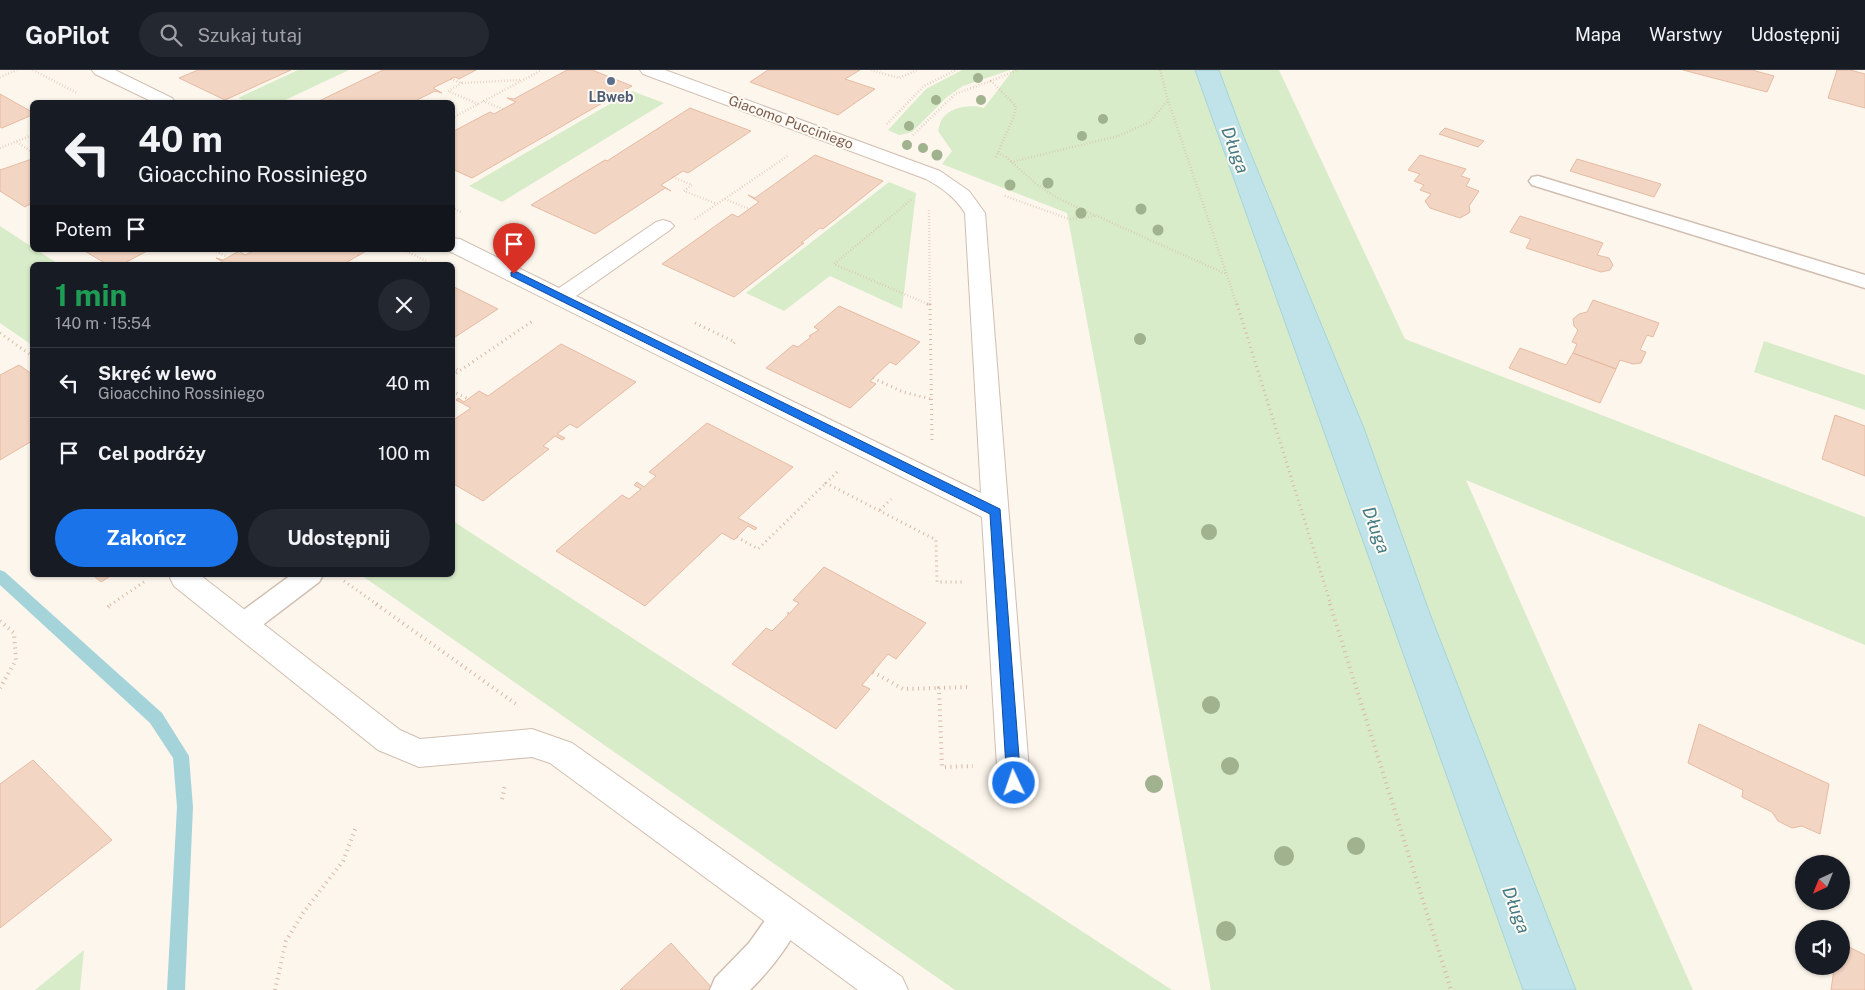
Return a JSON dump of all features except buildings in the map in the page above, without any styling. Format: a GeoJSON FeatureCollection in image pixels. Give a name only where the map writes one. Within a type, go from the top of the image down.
{"type":"FeatureCollection","features":[{"type":"Feature","properties":{"kind":"street"},"geometry":{"type":"LineString","coordinates":[[100,70],[162,100]]}},
{"type":"Feature","properties":{"kind":"street","name":"Giacomo Pucciniego"},"geometry":{"type":"LineString","coordinates":[[649,70],[933,175],[951,185],[966,198],[975,213],[1013,774]]}},
{"type":"Feature","properties":{"kind":"street"},"geometry":{"type":"LineString","coordinates":[[560,297],[663,226]]}},
{"type":"Feature","properties":{"kind":"street"},"geometry":{"type":"LineString","coordinates":[[455,245],[996,512]]}},
{"type":"Feature","properties":{"kind":"street"},"geometry":{"type":"LineString","coordinates":[[171,577],[243,625],[389,740],[418,753],[532,743],[561,753],[889,990]]}},
{"type":"Feature","properties":{"kind":"lane"},"geometry":{"type":"LineString","coordinates":[[1538,181],[1865,282]]}},
{"type":"Feature","properties":{"kind":"lane"},"geometry":{"type":"LineString","coordinates":[[243,625],[307,577]]}},
{"type":"Feature","properties":{"kind":"lane"},"geometry":{"type":"LineString","coordinates":[[727,990],[761,955],[787,916]]}},
{"type":"Feature","properties":{"kind":"path"},"geometry":{"type":"LineString","coordinates":[[0,77],[17,70]]}},
{"type":"Feature","properties":{"kind":"path"},"geometry":{"type":"LineString","coordinates":[[33,70],[80,94]]}},
{"type":"Feature","properties":{"kind":"path"},"geometry":{"type":"LineString","coordinates":[[455,116],[542,70]]}},
{"type":"Feature","properties":{"kind":"path"},"geometry":{"type":"LineString","coordinates":[[871,70],[900,78],[917,70]]}},
{"type":"Feature","properties":{"kind":"path"},"geometry":{"type":"LineString","coordinates":[[883,74],[888,70]]}},
{"type":"Feature","properties":{"kind":"path"},"geometry":{"type":"LineString","coordinates":[[882,129],[924,86],[956,70]]}},
{"type":"Feature","properties":{"kind":"path"},"geometry":{"type":"LineString","coordinates":[[911,137],[955,94],[1017,70]]}},
{"type":"Feature","properties":{"kind":"path"},"geometry":{"type":"LineString","coordinates":[[1160,70],[1168,100],[1227,274],[1451,990]]}},
{"type":"Feature","properties":{"kind":"path"},"geometry":{"type":"LineString","coordinates":[[451,79],[462,84]]}},
{"type":"Feature","properties":{"kind":"path"},"geometry":{"type":"LineString","coordinates":[[478,104],[448,91],[462,84],[522,80]]}},
{"type":"Feature","properties":{"kind":"path"},"geometry":{"type":"LineString","coordinates":[[991,81],[1016,106],[1014,116],[996,157]]}},
{"type":"Feature","properties":{"kind":"path"},"geometry":{"type":"LineString","coordinates":[[1011,162],[1017,158],[1078,147],[1118,136],[1150,122],[1168,100]]}},
{"type":"Feature","properties":{"kind":"path"},"geometry":{"type":"LineString","coordinates":[[483,101],[503,109]]}},
{"type":"Feature","properties":{"kind":"path"},"geometry":{"type":"LineString","coordinates":[[0,148],[30,136]]}},
{"type":"Feature","properties":{"kind":"path"},"geometry":{"type":"LineString","coordinates":[[16,142],[30,151]]}},
{"type":"Feature","properties":{"kind":"path"},"geometry":{"type":"LineString","coordinates":[[695,220],[795,151]]}},
{"type":"Feature","properties":{"kind":"path"},"geometry":{"type":"LineString","coordinates":[[998,153],[1035,183],[1059,199],[1227,274]]}},
{"type":"Feature","properties":{"kind":"path"},"geometry":{"type":"LineString","coordinates":[[673,177],[692,185],[684,191],[717,204]]}},
{"type":"Feature","properties":{"kind":"path"},"geometry":{"type":"LineString","coordinates":[[997,193],[1069,219],[1095,216]]}},
{"type":"Feature","properties":{"kind":"path"},"geometry":{"type":"LineString","coordinates":[[914,198],[834,264],[930,305]]}},
{"type":"Feature","properties":{"kind":"path"},"geometry":{"type":"LineString","coordinates":[[725,199],[749,209]]}},
{"type":"Feature","properties":{"kind":"path"},"geometry":{"type":"LineString","coordinates":[[880,511],[932,456],[929,206]]}},
{"type":"Feature","properties":{"kind":"path"},"geometry":{"type":"LineString","coordinates":[[218,252],[227,257]]}},
{"type":"Feature","properties":{"kind":"path"},"geometry":{"type":"LineString","coordinates":[[408,252],[426,261],[435,260]]}},
{"type":"Feature","properties":{"kind":"path"},"geometry":{"type":"LineString","coordinates":[[455,374],[536,319],[531,316]]}},
{"type":"Feature","properties":{"kind":"path"},"geometry":{"type":"LineString","coordinates":[[0,333],[30,355]]}},
{"type":"Feature","properties":{"kind":"path"},"geometry":{"type":"LineString","coordinates":[[455,368],[460,371]]}},
{"type":"Feature","properties":{"kind":"path"},"geometry":{"type":"LineString","coordinates":[[872,378],[903,392],[932,399]]}},
{"type":"Feature","properties":{"kind":"path"},"geometry":{"type":"LineString","coordinates":[[455,392],[468,399]]}},
{"type":"Feature","properties":{"kind":"path"},"geometry":{"type":"LineString","coordinates":[[737,537],[758,549],[840,470]]}},
{"type":"Feature","properties":{"kind":"path"},"geometry":{"type":"LineString","coordinates":[[826,483],[936,540],[937,582],[964,582]]}},
{"type":"Feature","properties":{"kind":"path"},"geometry":{"type":"LineString","coordinates":[[108,607],[167,577]]}},
{"type":"Feature","properties":{"kind":"path"},"geometry":{"type":"LineString","coordinates":[[339,577],[519,707],[502,799]]}},
{"type":"Feature","properties":{"kind":"path"},"geometry":{"type":"LineString","coordinates":[[0,621],[14,633],[16,660],[0,688]]}},
{"type":"Feature","properties":{"kind":"path"},"geometry":{"type":"LineString","coordinates":[[873,672],[903,688],[968,687]]}},
{"type":"Feature","properties":{"kind":"path"},"geometry":{"type":"LineString","coordinates":[[939,688],[942,767],[1013,774]]}},
{"type":"Feature","properties":{"kind":"path"},"geometry":{"type":"LineString","coordinates":[[275,990],[286,941],[303,913],[344,861],[356,827]]}},
{"type":"Feature","properties":{"kind":"green space"},"geometry":{"type":"Polygon","coordinates":[[[298,70],[349,70],[285,100],[244,100],[238,98],[298,70]]]}},
{"type":"Feature","properties":{"kind":"green space"},"geometry":{"type":"Polygon","coordinates":[[[962,70],[1010,70],[963,86],[947,97],[912,132],[899,135],[888,130],[926,89],[962,70]]]}},
{"type":"Feature","properties":{"kind":"green space"},"geometry":{"type":"Polygon","coordinates":[[[1013,70],[1195,70],[1523,990],[1211,990],[1067,213],[942,164],[952,151],[938,131],[942,119],[951,111],[961,107],[973,106],[984,108],[1013,70]]]}},
{"type":"Feature","properties":{"kind":"green space"},"geometry":{"type":"Polygon","coordinates":[[[1219,70],[1279,70],[1405,339],[1865,517],[1865,645],[1466,480],[1693,990],[1576,990],[1429,611],[1364,428],[1244,137],[1219,70]]]}},
{"type":"Feature","properties":{"kind":"green space"},"geometry":{"type":"Polygon","coordinates":[[[632,91],[664,103],[502,202],[469,186],[632,91]]]}},
{"type":"Feature","properties":{"kind":"green space"},"geometry":{"type":"Polygon","coordinates":[[[889,182],[916,193],[902,309],[830,276],[784,311],[746,293],[889,182]]]}},
{"type":"Feature","properties":{"kind":"green space"},"geometry":{"type":"Polygon","coordinates":[[[0,226],[30,246],[30,252],[40,252],[55,262],[30,262],[30,344],[0,323],[0,226]]]}},
{"type":"Feature","properties":{"kind":"green space"},"geometry":{"type":"Polygon","coordinates":[[[1764,341],[1865,375],[1865,410],[1754,372],[1764,341]]]}},
{"type":"Feature","properties":{"kind":"green space"},"geometry":{"type":"Polygon","coordinates":[[[455,522],[1172,990],[955,990],[364,577],[455,577],[455,522]]]}},
{"type":"Feature","properties":{"kind":"green space"},"geometry":{"type":"Polygon","coordinates":[[[84,950],[80,990],[35,990],[84,950]]]}},
{"type":"Feature","properties":{"kind":"water","name":"Długa"},"geometry":{"type":"Polygon","coordinates":[[[1195,70],[1219,70],[1244,137],[1364,428],[1429,611],[1576,990],[1523,990],[1195,70]]]}},
{"type":"Feature","properties":{"kind":"waterway"},"geometry":{"type":"LineString","coordinates":[[0,576],[156,718],[181,756],[185,807],[176,990]]}},
{"type":"Feature","properties":{"kind":"place","name":"LBweb"},"geometry":{"type":"Point","coordinates":[611,81]}},
{"type":"Feature","properties":{"kind":"route"},"geometry":{"type":"LineString","coordinates":[[514,274],[996,512],[1014,783]]}}]}
